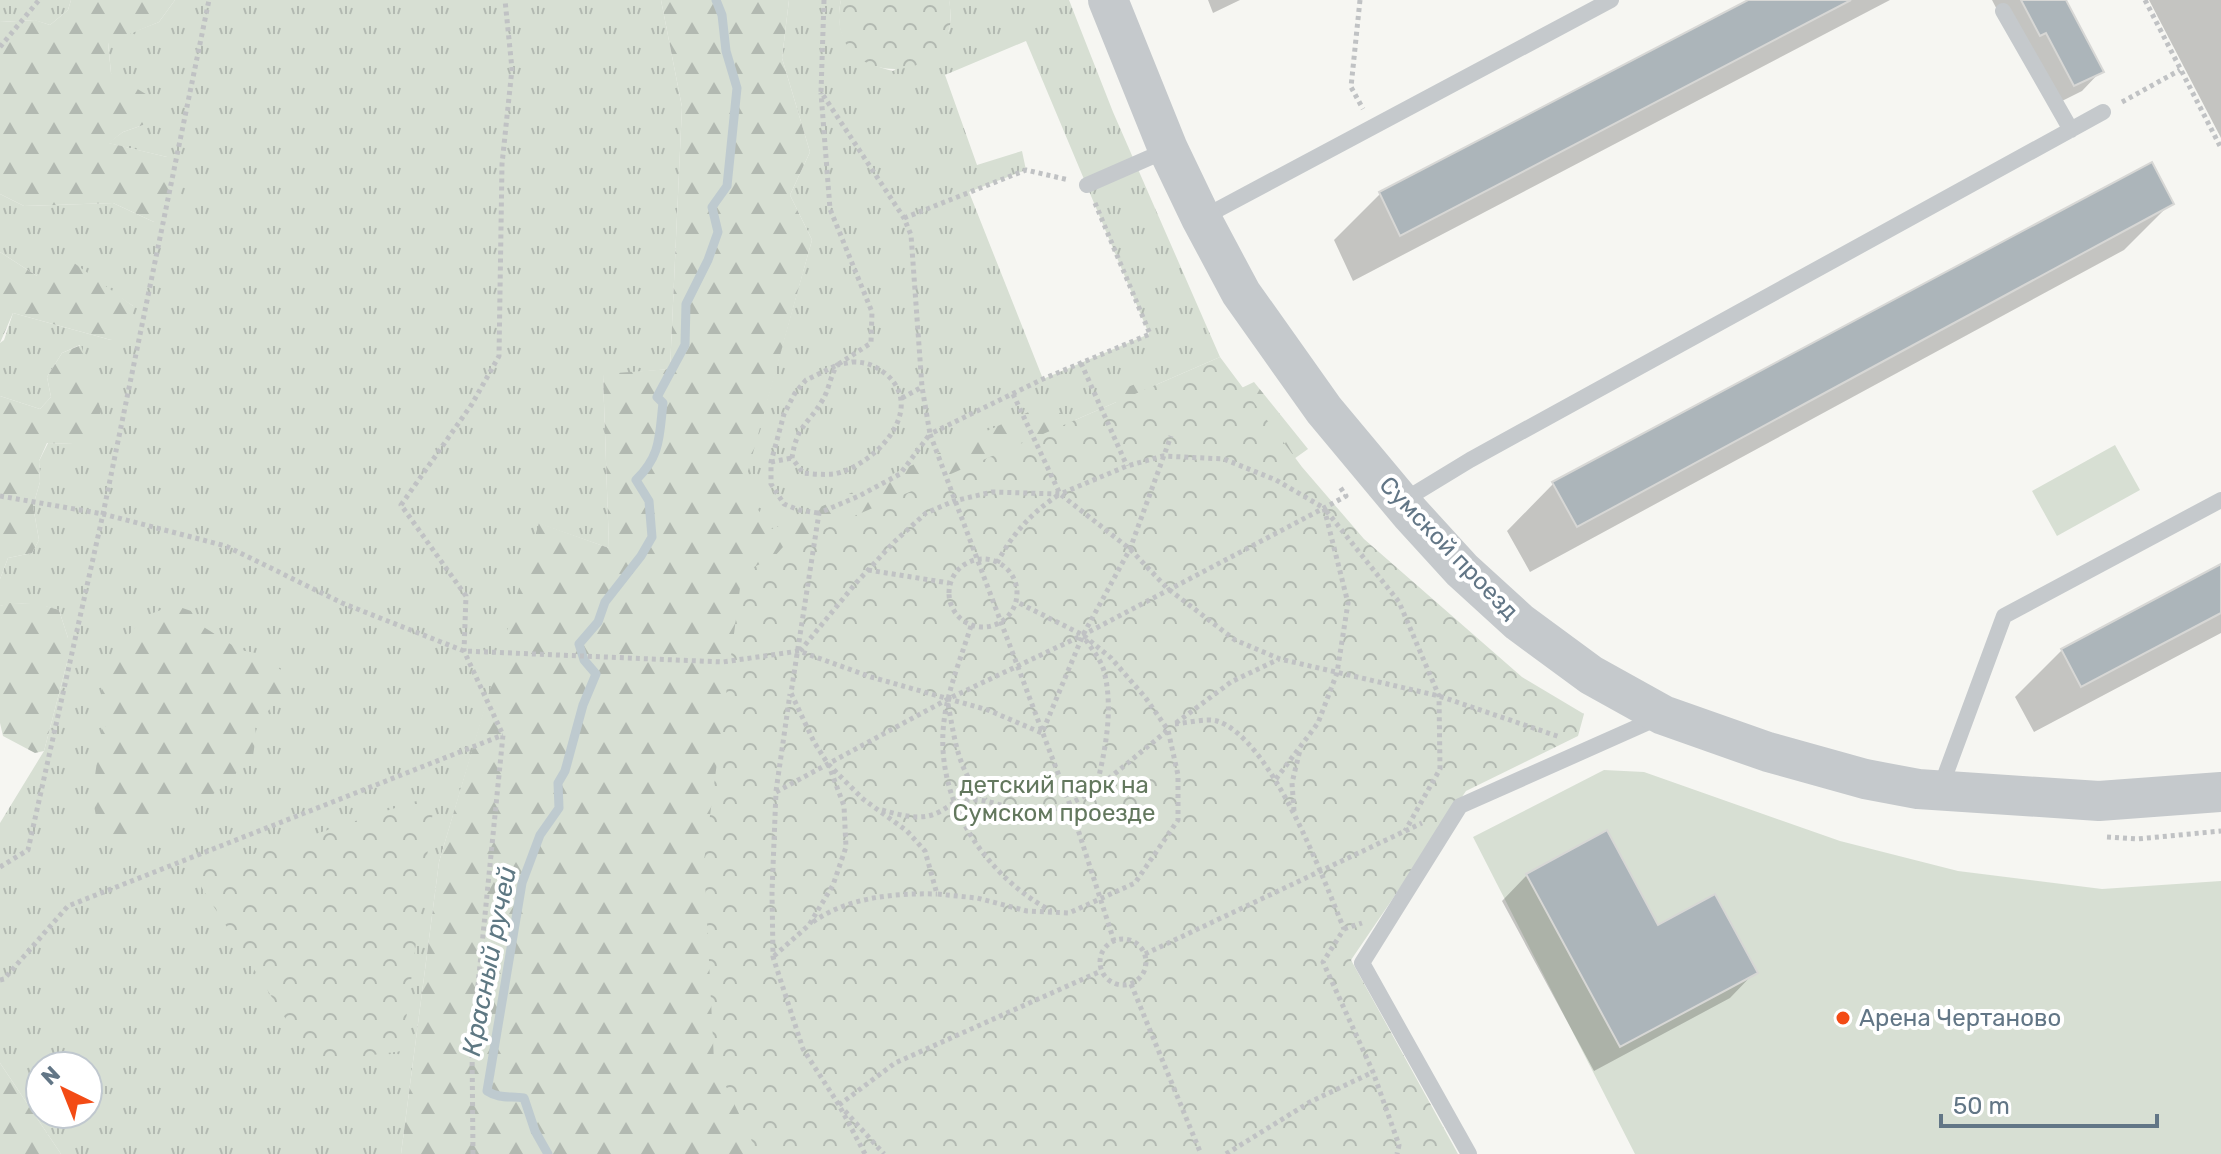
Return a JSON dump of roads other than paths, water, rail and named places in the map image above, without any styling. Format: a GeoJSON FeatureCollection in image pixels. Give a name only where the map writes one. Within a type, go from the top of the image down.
{"type":"FeatureCollection","features":[{"type":"Feature","properties":{"kind":"street","name":"Сумской проезд"},"geometry":{"type":"LineString","coordinates":[[1108,0],[1168,149],[1201,218],[1250,306],[1324,410],[1462,570],[1519,622],[1591,675],[1663,715],[1768,752],[1865,779],[1939,790],[2099,801],[2221,792]]}},
{"type":"Feature","properties":{"kind":"lane"},"geometry":{"type":"LineString","coordinates":[[1201,218],[1611,0]]}},
{"type":"Feature","properties":{"kind":"lane"},"geometry":{"type":"LineString","coordinates":[[2003,11],[2071,130]]}},
{"type":"Feature","properties":{"kind":"lane"},"geometry":{"type":"LineString","coordinates":[[1401,502],[1470,460],[2103,112]]}},
{"type":"Feature","properties":{"kind":"lane"},"geometry":{"type":"LineString","coordinates":[[1087,185],[1168,149]]}},
{"type":"Feature","properties":{"kind":"lane"},"geometry":{"type":"LineString","coordinates":[[1939,790],[2004,616],[2221,500]]}},
{"type":"Feature","properties":{"kind":"lane"},"geometry":{"type":"LineString","coordinates":[[1469,1154],[1362,963],[1460,806],[1663,715]]}},
{"type":"Feature","properties":{"kind":"waterway","name":"Красный ручей"},"geometry":{"type":"LineString","coordinates":[[548,1154],[535,1131],[524,1098],[500,1096],[487,1091],[522,883],[540,835],[559,808],[558,783],[565,771],[583,705],[596,674],[584,660],[579,644],[598,622],[605,602],[652,537],[649,501],[636,480],[650,462],[657,445],[663,403],[657,397],[685,345],[686,304],[718,232],[712,207],[727,186],[737,88],[716,0]]}},
{"type":"Feature","properties":{"kind":"place","name":"Арена Чертаново"},"geometry":{"type":"Point","coordinates":[1843,1018]}},
{"type":"Feature","properties":{"kind":"park label","name":"детский парк на Сумском проезде"},"geometry":{"type":"Point","coordinates":[1054,799]}}]}
